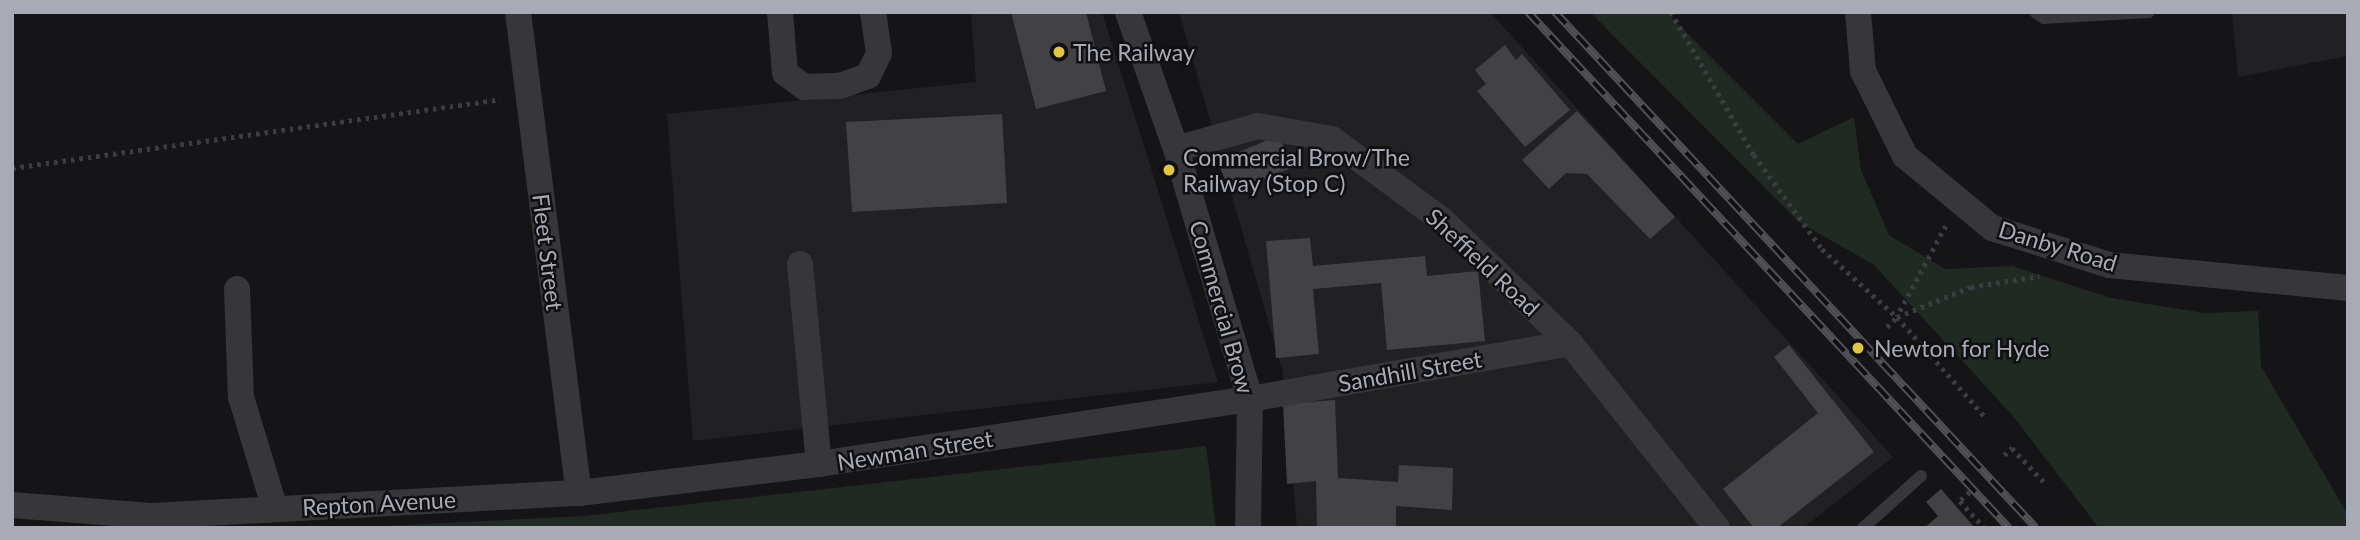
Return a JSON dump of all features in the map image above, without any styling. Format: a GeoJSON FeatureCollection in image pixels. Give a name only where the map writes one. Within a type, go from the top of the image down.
{"type":"FeatureCollection","features":[{"type":"Feature","properties":{"kind":"street","name":"Fleet Street"},"geometry":{"type":"LineString","coordinates":[[518,12],[579,493]]}},
{"type":"Feature","properties":{"kind":"street"},"geometry":{"type":"LineString","coordinates":[[779,12],[785,73],[804,87],[840,86],[868,76],[879,53],[873,12]]}},
{"type":"Feature","properties":{"kind":"street","name":"Commercial Brow"},"geometry":{"type":"LineString","coordinates":[[1128,12],[1176,149],[1250,399],[1248,528]]}},
{"type":"Feature","properties":{"kind":"street","name":"Danby Road"},"geometry":{"type":"LineString","coordinates":[[1858,12],[1863,71],[1905,156],[1992,228],[2109,265],[2348,288]]}},
{"type":"Feature","properties":{"kind":"street","name":"Sheffield Road"},"geometry":{"type":"LineString","coordinates":[[1176,149],[1258,126],[1332,139],[1442,220],[1570,343],[1717,528]]}},
{"type":"Feature","properties":{"kind":"street"},"geometry":{"type":"LineString","coordinates":[[800,264],[819,464]]}},
{"type":"Feature","properties":{"kind":"street"},"geometry":{"type":"LineString","coordinates":[[237,289],[241,397],[275,509]]}},
{"type":"Feature","properties":{"kind":"street","name":"Sandhill Street"},"geometry":{"type":"LineString","coordinates":[[1250,399],[1570,343]]}},
{"type":"Feature","properties":{"kind":"street","name":"Newman Street"},"geometry":{"type":"LineString","coordinates":[[579,493],[819,464],[1250,399]]}},
{"type":"Feature","properties":{"kind":"street","name":"Repton Avenue"},"geometry":{"type":"LineString","coordinates":[[12,505],[151,516],[579,493]]}},
{"type":"Feature","properties":{"kind":"lane"},"geometry":{"type":"LineString","coordinates":[[2035,12],[2044,18],[2149,12]]}},
{"type":"Feature","properties":{"kind":"lane"},"geometry":{"type":"LineString","coordinates":[[1863,528],[1921,477]]}},
{"type":"Feature","properties":{"kind":"path"},"geometry":{"type":"LineString","coordinates":[[1671,12],[1754,155],[1822,249],[1898,317],[1986,418]]}},
{"type":"Feature","properties":{"kind":"path"},"geometry":{"type":"LineString","coordinates":[[12,168],[528,96]]}},
{"type":"Feature","properties":{"kind":"path"},"geometry":{"type":"LineString","coordinates":[[1898,317],[1959,201]]}},
{"type":"Feature","properties":{"kind":"path"},"geometry":{"type":"LineString","coordinates":[[1887,327],[1898,317],[1971,287],[2054,274]]}},
{"type":"Feature","properties":{"kind":"path"},"geometry":{"type":"LineString","coordinates":[[2004,455],[2012,448],[2043,482]]}},
{"type":"Feature","properties":{"kind":"path"},"geometry":{"type":"LineString","coordinates":[[1970,492],[1960,501],[1984,528]]}},
{"type":"Feature","properties":{"kind":"shaded area"},"geometry":{"type":"Polygon","coordinates":[[[971,12],[1102,12],[1218,382],[693,441],[667,114],[976,82],[971,12]]]}},
{"type":"Feature","properties":{"kind":"shaded area"},"geometry":{"type":"Polygon","coordinates":[[[1179,12],[1490,12],[1893,457],[1803,528],[1297,528],[1283,373],[1179,12]]]}},
{"type":"Feature","properties":{"kind":"shaded area"},"geometry":{"type":"Polygon","coordinates":[[[1590,12],[1666,12],[1798,144],[1854,117],[1861,170],[1889,235],[1945,269],[2012,266],[2111,298],[2205,313],[2258,311],[2261,366],[2348,515],[2348,528],[2099,528],[2013,416],[1874,265],[1799,222],[1590,12]]]}},
{"type":"Feature","properties":{"kind":"shaded area"},"geometry":{"type":"Polygon","coordinates":[[[2232,12],[2348,12],[2348,56],[2238,77],[2232,12]]]}},
{"type":"Feature","properties":{"kind":"shaded area"},"geometry":{"type":"Polygon","coordinates":[[[1206,446],[1216,528],[343,528],[584,516],[1206,446]]]}},
{"type":"Feature","properties":{"kind":"building","name":"The Railway"},"geometry":{"type":"Polygon","coordinates":[[[1011,12],[1086,12],[1106,91],[1036,109],[1011,12]]]}},
{"type":"Feature","properties":{"kind":"building"},"geometry":{"type":"Polygon","coordinates":[[[1505,45],[1516,60],[1522,54],[1570,110],[1525,147],[1477,91],[1486,84],[1475,70],[1505,45]]]}},
{"type":"Feature","properties":{"kind":"building"},"geometry":{"type":"Polygon","coordinates":[[[1577,111],[1675,217],[1650,239],[1587,174],[1566,173],[1549,189],[1522,160],[1577,111]]]}},
{"type":"Feature","properties":{"kind":"building"},"geometry":{"type":"Polygon","coordinates":[[[1002,114],[1007,203],[852,212],[846,122],[1002,114]]]}},
{"type":"Feature","properties":{"kind":"building"},"geometry":{"type":"Polygon","coordinates":[[[1275,137],[1281,141],[1293,167],[1231,193],[1217,161],[1275,137]]]}},
{"type":"Feature","properties":{"kind":"building"},"geometry":{"type":"Polygon","coordinates":[[[1310,238],[1313,266],[1425,256],[1427,276],[1478,271],[1485,341],[1387,350],[1381,283],[1313,289],[1319,354],[1276,358],[1266,241],[1310,238]]]}},
{"type":"Feature","properties":{"kind":"building"},"geometry":{"type":"Polygon","coordinates":[[[1789,345],[1874,452],[1777,528],[1754,528],[1723,489],[1818,413],[1774,357],[1789,345]]]}},
{"type":"Feature","properties":{"kind":"building"},"geometry":{"type":"Polygon","coordinates":[[[1335,400],[1338,478],[1398,482],[1399,465],[1453,468],[1452,510],[1396,506],[1396,528],[1317,528],[1316,481],[1287,484],[1283,404],[1335,400]]]}},
{"type":"Feature","properties":{"kind":"building"},"geometry":{"type":"Polygon","coordinates":[[[1941,489],[1975,528],[1924,528],[1938,516],[1926,502],[1941,489]]]}},
{"type":"Feature","properties":{"kind":"railway"},"geometry":{"type":"LineString","coordinates":[[1528,12],[2009,528]]}},
{"type":"Feature","properties":{"kind":"railway"},"geometry":{"type":"LineString","coordinates":[[1555,12],[2036,528]]}},
{"type":"Feature","properties":{"kind":"place","name":"The Railway"},"geometry":{"type":"Point","coordinates":[1059,52]}},
{"type":"Feature","properties":{"kind":"place","name":"Commercial Brow/The Railway (Stop C)"},"geometry":{"type":"Point","coordinates":[1169,170]}},
{"type":"Feature","properties":{"kind":"place","name":"Newton for Hyde"},"geometry":{"type":"Point","coordinates":[1858,348]}}]}
